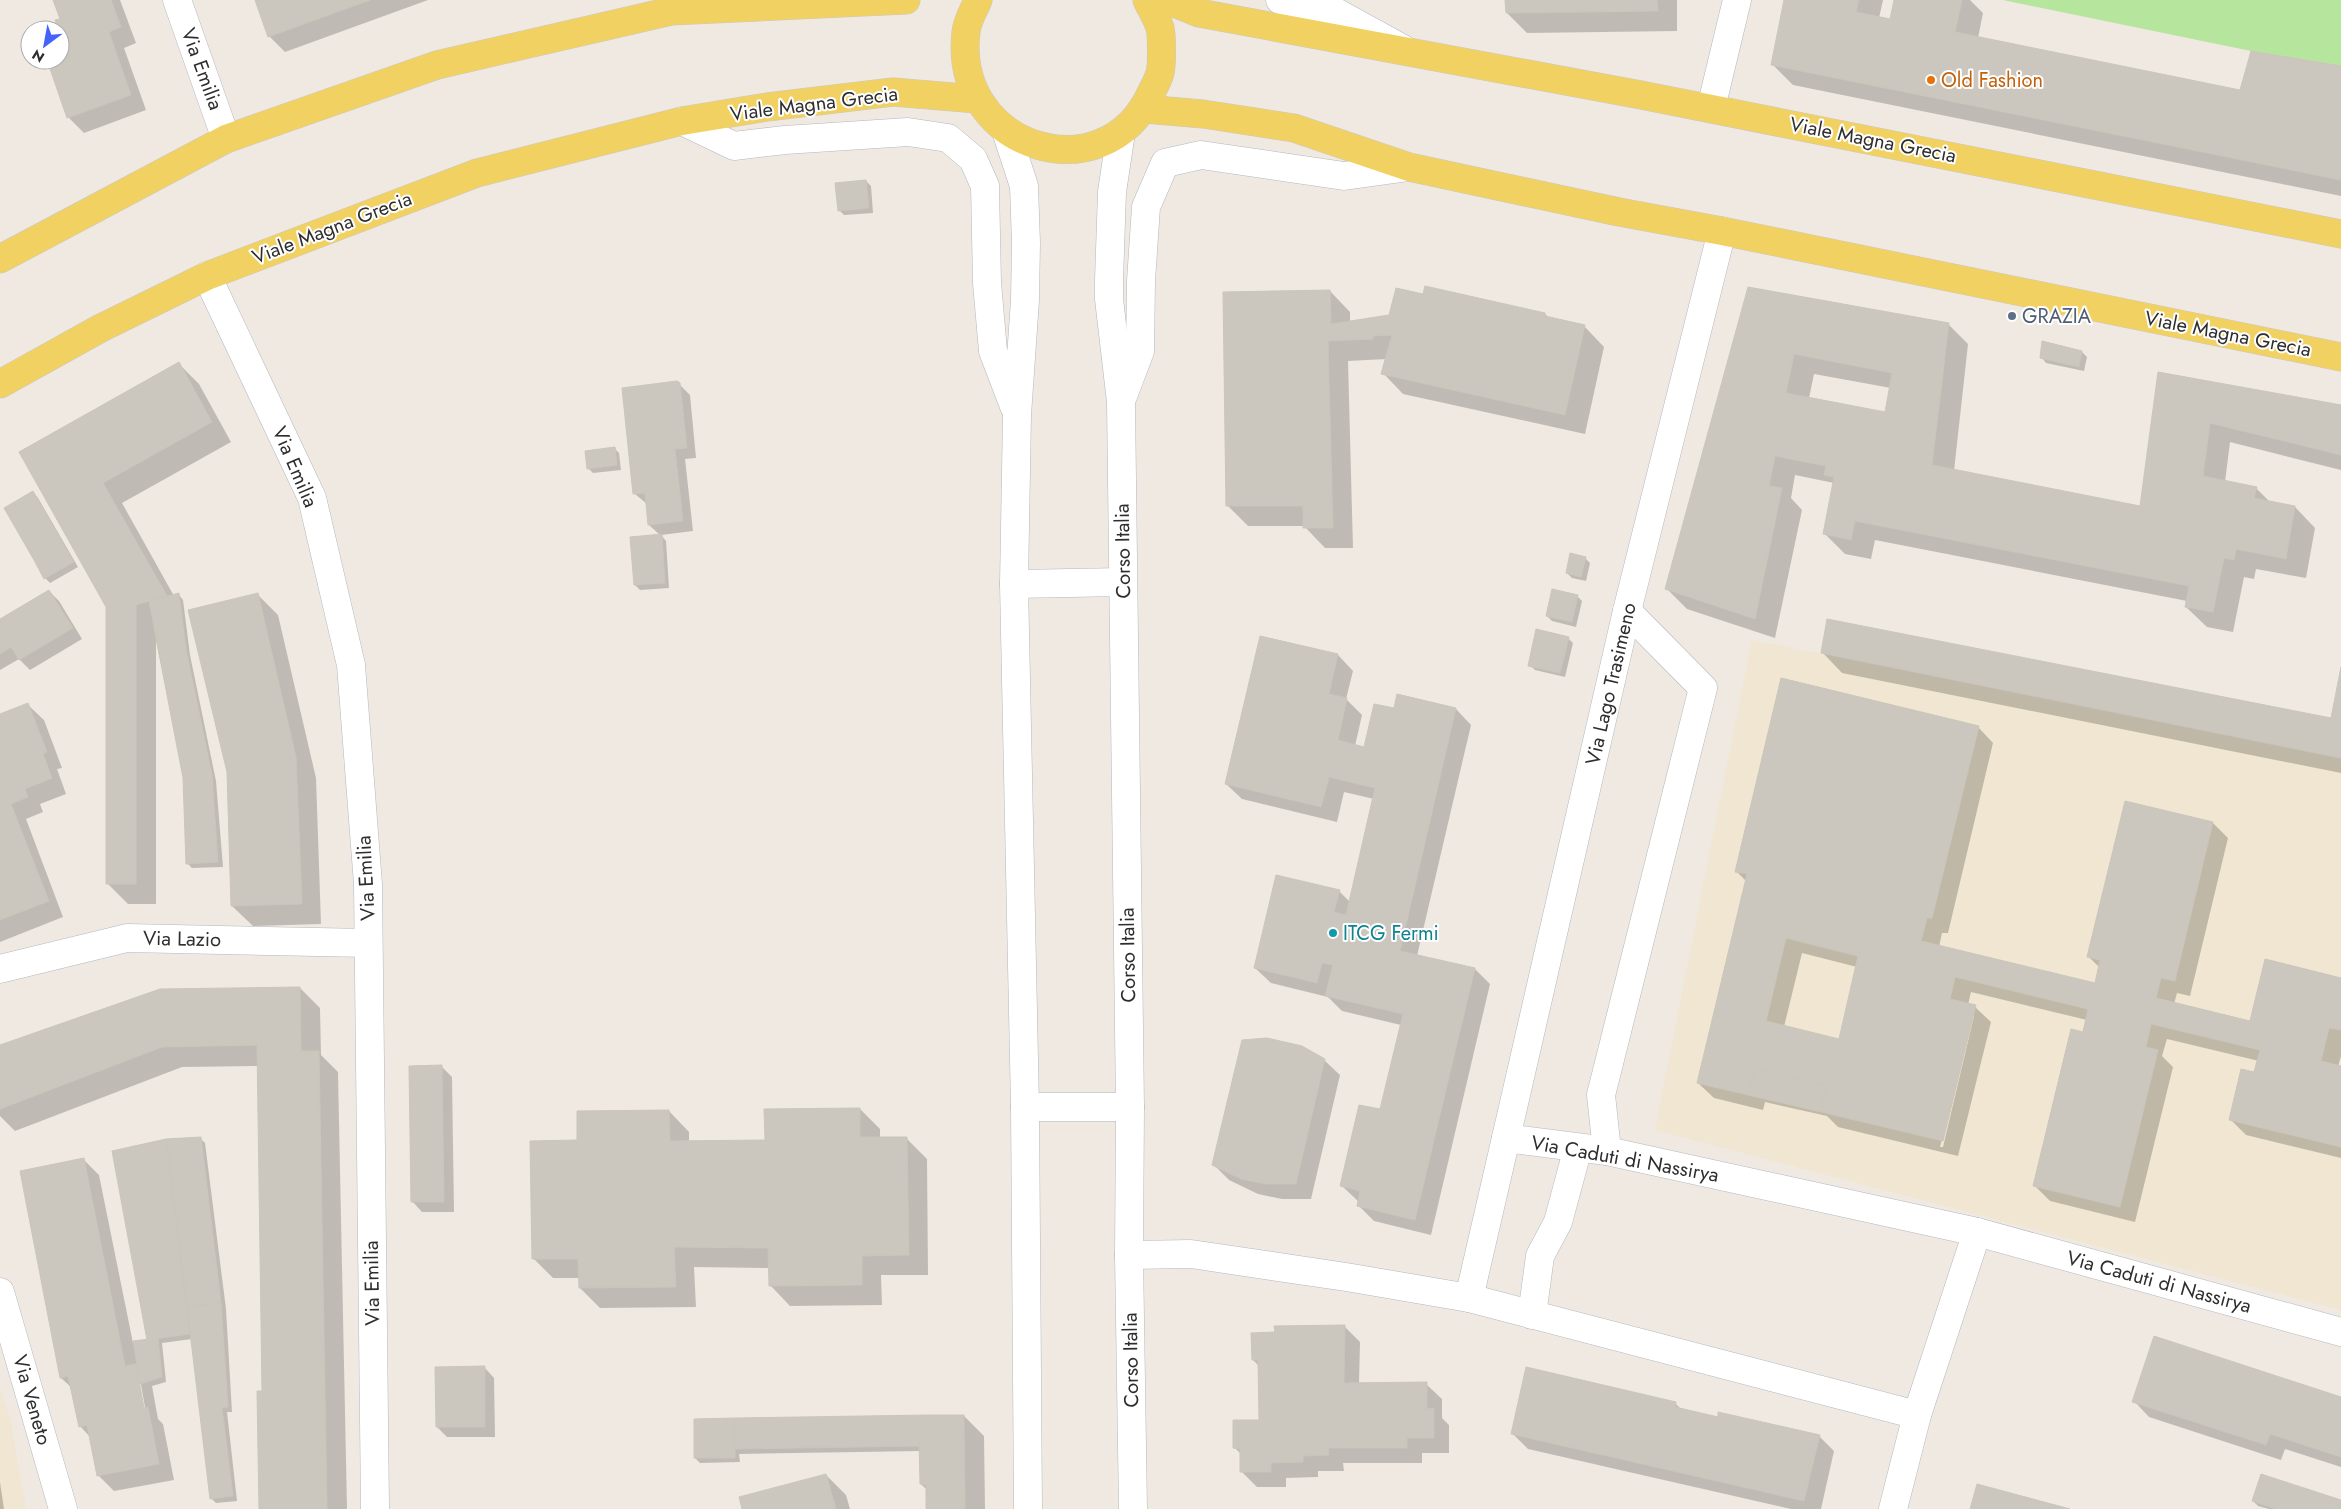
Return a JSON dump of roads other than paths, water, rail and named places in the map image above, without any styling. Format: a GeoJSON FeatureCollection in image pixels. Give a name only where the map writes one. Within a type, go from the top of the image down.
{"type":"FeatureCollection","features":[{"type":"Feature","properties":{"kind":"main road"},"geometry":{"type":"LineString","coordinates":[[0,259],[226,139],[437,65],[677,6],[906,0]]}},
{"type":"Feature","properties":{"kind":"main road"},"geometry":{"type":"LineString","coordinates":[[978,0],[966,30],[965,65],[977,98],[990,117],[1006,131],[1034,145],[1064,150],[1093,145],[1120,132],[1144,109],[1161,71],[1160,29],[1147,0]]}},
{"type":"Feature","properties":{"kind":"main road","name":"Viale Magna Grecia"},"geometry":{"type":"LineString","coordinates":[[1167,0],[1199,13],[1711,108],[2341,234]]}},
{"type":"Feature","properties":{"kind":"main road","name":"Viale Magna Grecia"},"geometry":{"type":"LineString","coordinates":[[0,384],[101,328],[207,276],[477,173],[682,121],[767,107],[893,92],[977,98]]}},
{"type":"Feature","properties":{"kind":"main road","name":"Viale Magna Grecia"},"geometry":{"type":"LineString","coordinates":[[1144,109],[1203,114],[1294,128],[1410,167],[1619,212],[1722,231],[2341,357]]}},
{"type":"Feature","properties":{"kind":"street","name":"Via Emilia"},"geometry":{"type":"LineString","coordinates":[[177,0],[226,139]]}},
{"type":"Feature","properties":{"kind":"street","name":"Viale Magna Grecia"},"geometry":{"type":"LineString","coordinates":[[1280,0],[1332,10],[1404,50]]}},
{"type":"Feature","properties":{"kind":"street"},"geometry":{"type":"LineString","coordinates":[[1711,108],[1737,0]]}},
{"type":"Feature","properties":{"kind":"street","name":"Viale Magna Grecia"},"geometry":{"type":"LineString","coordinates":[[682,121],[734,146],[785,140],[908,132],[948,138],[973,159],[985,186],[987,283],[993,351],[1017,415]]}},
{"type":"Feature","properties":{"kind":"street"},"geometry":{"type":"LineString","coordinates":[[1006,131],[1024,186],[1026,243],[1017,415],[1014,584],[1025,1107],[1028,1509]]}},
{"type":"Feature","properties":{"kind":"street","name":"Corso Italia"},"geometry":{"type":"LineString","coordinates":[[1120,132],[1112,192],[1109,290],[1121,402],[1130,1107],[1129,1255],[1132,1509]]}},
{"type":"Feature","properties":{"kind":"street","name":"Viale Magna Grecia"},"geometry":{"type":"LineString","coordinates":[[1165,163],[1201,155],[1344,176],[1410,167]]}},
{"type":"Feature","properties":{"kind":"street","name":"Corso Italia"},"geometry":{"type":"LineString","coordinates":[[1121,402],[1140,351],[1141,282],[1146,206],[1165,163]]}},
{"type":"Feature","properties":{"kind":"street","name":"Via Lago Trasimeno"},"geometry":{"type":"LineString","coordinates":[[1506,1138],[1627,612],[1722,231]]}},
{"type":"Feature","properties":{"kind":"street","name":"Via Emilia"},"geometry":{"type":"LineString","coordinates":[[207,276],[308,489],[351,666],[368,884],[375,1509]]}},
{"type":"Feature","properties":{"kind":"street"},"geometry":{"type":"LineString","coordinates":[[1014,584],[1123,582]]}},
{"type":"Feature","properties":{"kind":"street"},"geometry":{"type":"LineString","coordinates":[[1607,1151],[1602,1095],[1703,688],[1627,612]]}},
{"type":"Feature","properties":{"kind":"street","name":"Via Lazio"},"geometry":{"type":"LineString","coordinates":[[0,969],[127,938],[368,943]]}},
{"type":"Feature","properties":{"kind":"street"},"geometry":{"type":"LineString","coordinates":[[1025,1107],[1130,1107]]}},
{"type":"Feature","properties":{"kind":"street","name":"Via Caduti di Nassirya"},"geometry":{"type":"LineString","coordinates":[[1469,1298],[1506,1138],[1607,1151],[1978,1232],[2341,1332]]}},
{"type":"Feature","properties":{"kind":"street"},"geometry":{"type":"LineString","coordinates":[[1532,1315],[1540,1256],[1558,1222],[1578,1148]]}},
{"type":"Feature","properties":{"kind":"street"},"geometry":{"type":"LineString","coordinates":[[1893,1509],[1917,1415],[1978,1232]]}},
{"type":"Feature","properties":{"kind":"street"},"geometry":{"type":"LineString","coordinates":[[1129,1255],[1191,1254],[1346,1277],[1469,1298],[1917,1415]]}},
{"type":"Feature","properties":{"kind":"street","name":"Via Veneto"},"geometry":{"type":"LineString","coordinates":[[0,1292],[63,1509]]}},
{"type":"Feature","properties":{"kind":"place","name":"Old Fashion"},"geometry":{"type":"Point","coordinates":[1931,80]}},
{"type":"Feature","properties":{"kind":"place","name":"GRAZIA"},"geometry":{"type":"Point","coordinates":[2012,316]}},
{"type":"Feature","properties":{"kind":"place","name":"ITCG Fermi"},"geometry":{"type":"Point","coordinates":[1333,933]}}]}
